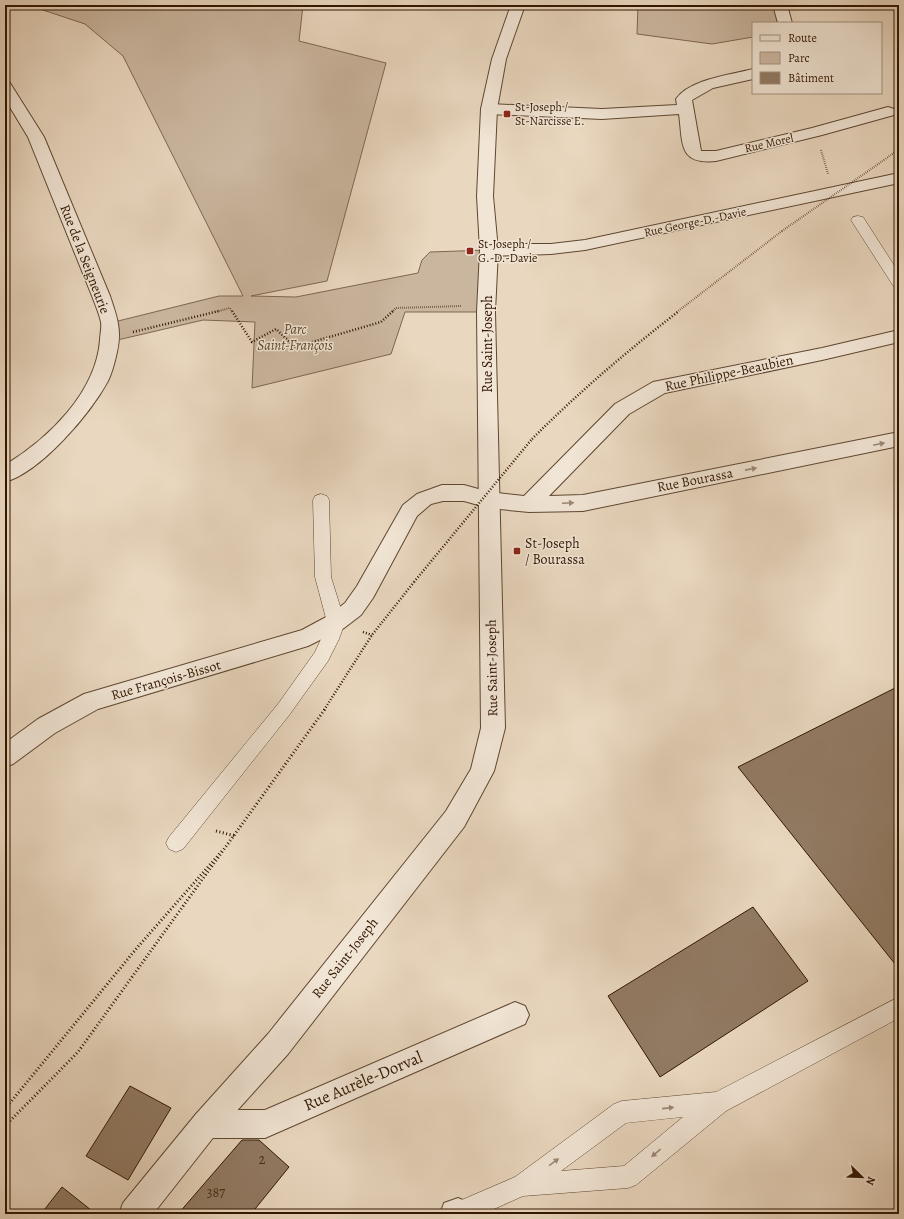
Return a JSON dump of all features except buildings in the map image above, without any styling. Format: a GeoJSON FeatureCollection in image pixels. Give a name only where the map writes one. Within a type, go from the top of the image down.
{"type":"FeatureCollection","features":[{"type":"Feature","properties":{"kind":"street","name":"Rue Saint-Joseph"},"geometry":{"type":"LineString","coordinates":[[134,1214],[206,1124],[278,1044],[450,826],[482,771],[493,728],[486,305],[488,250],[485,196],[489,109],[499,59],[518,5]]}},
{"type":"Feature","properties":{"kind":"street"},"geometry":{"type":"LineString","coordinates":[[780,5],[785,22]]}},
{"type":"Feature","properties":{"kind":"street"},"geometry":{"type":"LineString","coordinates":[[489,109],[602,114],[686,109],[684,99],[691,92],[703,87],[752,74]]}},
{"type":"Feature","properties":{"kind":"street","name":"Rue de la Seigneurie"},"geometry":{"type":"LineString","coordinates":[[5,86],[36,137],[101,296],[110,323],[108,352],[99,380],[79,410],[55,437],[24,463],[5,475]]}},
{"type":"Feature","properties":{"kind":"street","name":"Rue Morel"},"geometry":{"type":"LineString","coordinates":[[686,109],[693,152],[703,157],[716,156],[816,132],[888,112]]}},
{"type":"Feature","properties":{"kind":"street","name":"Rue George-D.-Davie"},"geometry":{"type":"LineString","coordinates":[[488,250],[551,249],[585,245],[899,178]]}},
{"type":"Feature","properties":{"kind":"street","name":"Rue Philippe-Beaubien"},"geometry":{"type":"LineString","coordinates":[[529,504],[622,409],[660,387],[899,336]]}},
{"type":"Feature","properties":{"kind":"street","name":"Rue Bourassa"},"geometry":{"type":"LineString","coordinates":[[489,500],[529,504],[584,503],[899,439]]}},
{"type":"Feature","properties":{"kind":"street","name":"Rue François-Bissot"},"geometry":{"type":"LineString","coordinates":[[5,757],[29,736],[64,714],[92,701],[308,637],[336,622],[353,609],[366,592],[410,511],[424,499],[442,493],[464,493],[489,500]]}},
{"type":"Feature","properties":{"kind":"street","name":"Rue Aurèle-Dorval"},"geometry":{"type":"LineString","coordinates":[[206,1124],[266,1124],[515,1015]]}},
{"type":"Feature","properties":{"kind":"lane"},"geometry":{"type":"LineString","coordinates":[[858,220],[899,284]]}},
{"type":"Feature","properties":{"kind":"lane"},"geometry":{"type":"LineString","coordinates":[[176,844],[284,709],[322,656],[336,622],[327,595],[323,576],[321,500]]}},
{"type":"Feature","properties":{"kind":"lane"},"geometry":{"type":"LineString","coordinates":[[522,1185],[628,1177],[718,1103],[899,1007]]}},
{"type":"Feature","properties":{"kind":"lane"},"geometry":{"type":"LineString","coordinates":[[457,1214],[522,1185],[622,1112],[718,1103]]}},
{"type":"Feature","properties":{"kind":"path"},"geometry":{"type":"LineString","coordinates":[[816,132],[834,192]]}},
{"type":"Feature","properties":{"kind":"path"},"geometry":{"type":"LineString","coordinates":[[5,1126],[78,1052],[161,935],[235,836],[315,724],[372,635],[532,439],[567,404],[629,349],[782,231],[899,149]]}},
{"type":"Feature","properties":{"kind":"path"},"geometry":{"type":"LineString","coordinates":[[109,338],[230,308],[252,342],[276,329],[295,348],[381,322],[396,308],[486,305]]}},
{"type":"Feature","properties":{"kind":"path"},"geometry":{"type":"LineString","coordinates":[[5,1109],[136,949],[235,836]]}},
{"type":"Feature","properties":{"kind":"green space","name":"Parc Saint-François"},"geometry":{"type":"Polygon","coordinates":[[[28,5],[303,5],[299,41],[386,63],[327,281],[251,296],[296,297],[418,273],[422,260],[430,252],[489,250],[486,312],[405,312],[391,354],[252,388],[255,322],[203,320],[109,342],[110,323],[219,296],[243,296],[123,56],[85,24],[28,5]]]}},
{"type":"Feature","properties":{"kind":"green space"},"geometry":{"type":"Polygon","coordinates":[[[638,5],[775,5],[777,22],[752,22],[752,37],[712,44],[637,34],[638,5]]]}},
{"type":"Feature","properties":{"kind":"place","name":"St-Joseph / St-Narcisse E."},"geometry":{"type":"Point","coordinates":[507,114]}},
{"type":"Feature","properties":{"kind":"place","name":"St-Joseph / G.-D.-Davie"},"geometry":{"type":"Point","coordinates":[470,251]}},
{"type":"Feature","properties":{"kind":"place","name":"St-Joseph / Bourassa"},"geometry":{"type":"Point","coordinates":[517,551]}}]}
